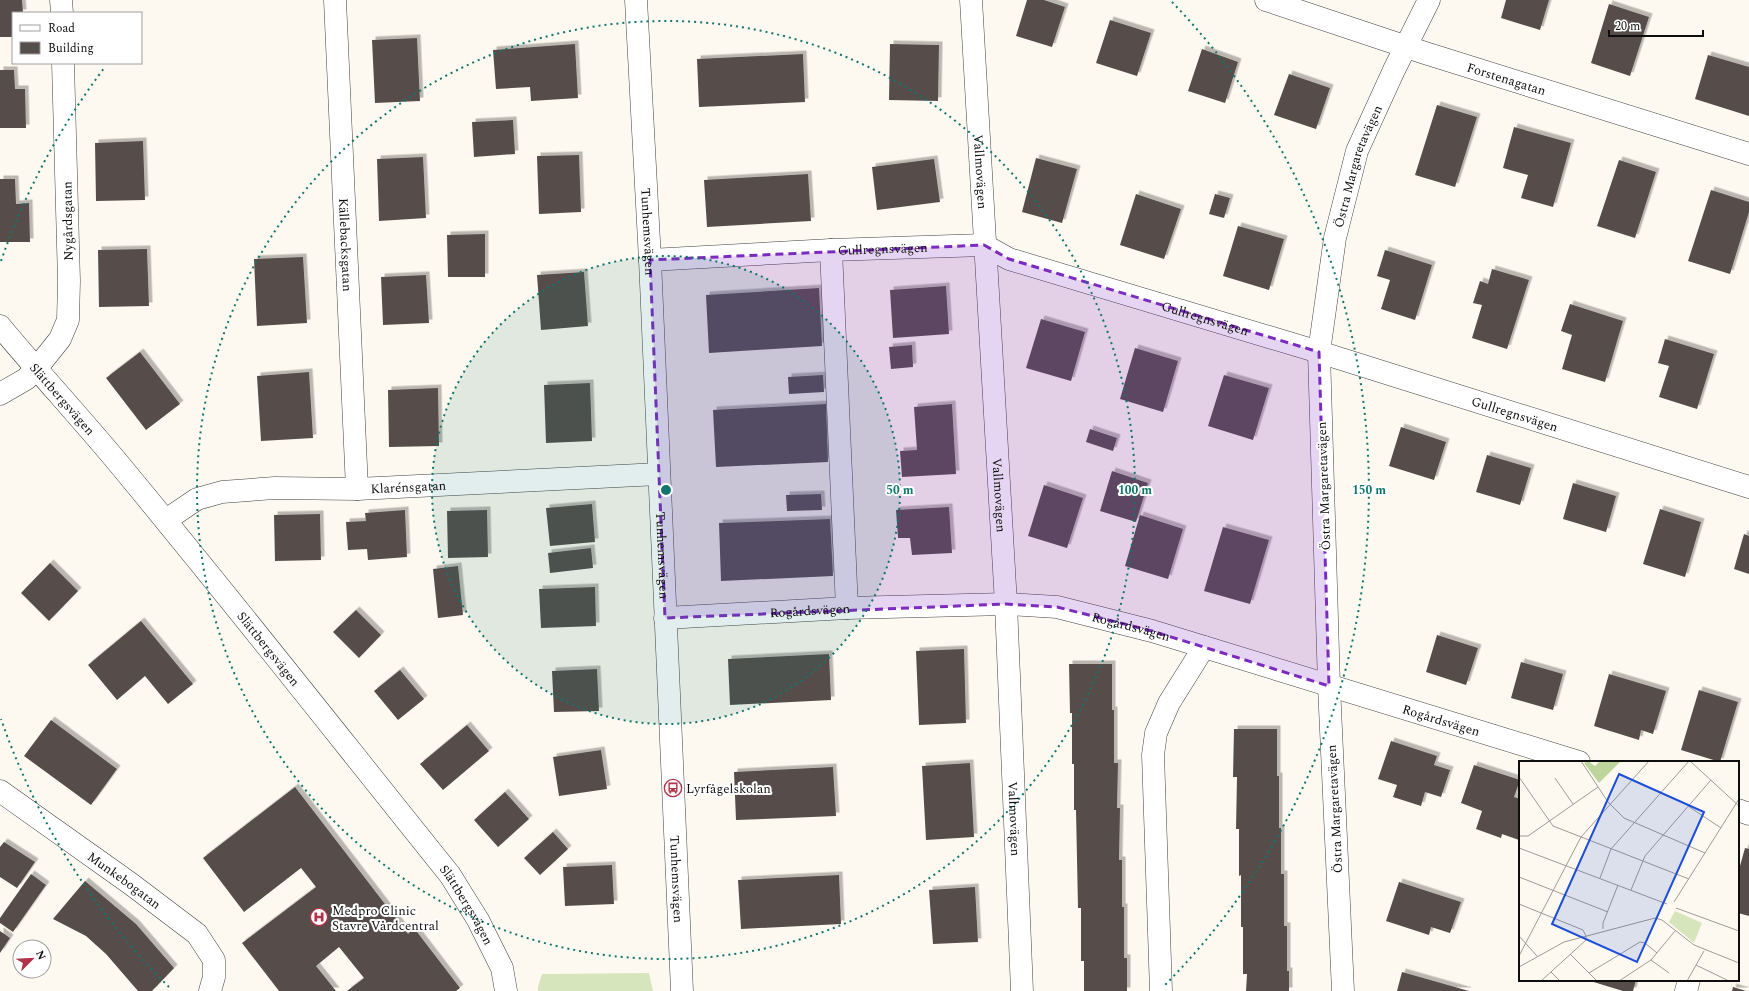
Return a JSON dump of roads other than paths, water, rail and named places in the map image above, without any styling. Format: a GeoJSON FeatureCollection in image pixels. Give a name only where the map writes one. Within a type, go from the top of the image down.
{"type":"FeatureCollection","features":[{"type":"Feature","properties":{"kind":"street"},"geometry":{"type":"LineString","coordinates":[[61,0],[62,12]]}},
{"type":"Feature","properties":{"kind":"street","name":"Källebacksgatan"},"geometry":{"type":"LineString","coordinates":[[335,0],[357,489]]}},
{"type":"Feature","properties":{"kind":"street","name":"Tunhemsvägen"},"geometry":{"type":"LineString","coordinates":[[636,0],[650,260],[682,991]]}},
{"type":"Feature","properties":{"kind":"street","name":"Vallmovägen"},"geometry":{"type":"LineString","coordinates":[[971,0],[1006,604],[1022,991]]}},
{"type":"Feature","properties":{"kind":"street","name":"Forstenagatan"},"geometry":{"type":"LineString","coordinates":[[1266,0],[1406,46],[1749,154]]}},
{"type":"Feature","properties":{"kind":"street","name":"Östra Margaretavägen"},"geometry":{"type":"LineString","coordinates":[[1343,991],[1328,686],[1319,352],[1335,238],[1357,151],[1429,0]]}},
{"type":"Feature","properties":{"kind":"street","name":"Nygårdsgatan"},"geometry":{"type":"LineString","coordinates":[[0,394],[26,379],[36,370],[60,339],[68,320],[69,282],[63,64]]}},
{"type":"Feature","properties":{"kind":"street","name":"Gullregnsvägen"},"geometry":{"type":"LineString","coordinates":[[650,260],[831,250],[984,245],[1009,259],[1319,352],[1749,487]]}},
{"type":"Feature","properties":{"kind":"street"},"geometry":{"type":"LineString","coordinates":[[831,250],[847,608]]}},
{"type":"Feature","properties":{"kind":"street","name":"Slättbergsvägen"},"geometry":{"type":"LineString","coordinates":[[0,326],[36,370],[117,461],[166,520],[450,874],[478,920],[502,968],[506,991]]}},
{"type":"Feature","properties":{"kind":"street","name":"Klarénsgatan"},"geometry":{"type":"LineString","coordinates":[[166,520],[197,499],[222,492],[275,488],[357,489],[659,474]]}},
{"type":"Feature","properties":{"kind":"street","name":"Rogårdsvägen"},"geometry":{"type":"LineString","coordinates":[[665,618],[847,608],[1006,604],[1057,607],[1152,631],[1576,761]]}},
{"type":"Feature","properties":{"kind":"street"},"geometry":{"type":"LineString","coordinates":[[1161,991],[1153,755],[1156,733],[1169,703],[1204,647]]}},
{"type":"Feature","properties":{"kind":"street","name":"Munkebogatan"},"geometry":{"type":"LineString","coordinates":[[0,791],[131,884],[197,934],[214,960],[214,977],[210,991]]}},
{"type":"Feature","properties":{"kind":"street"},"geometry":{"type":"LineString","coordinates":[[1739,810],[1749,814]]}},
{"type":"Feature","properties":{"kind":"street"},"geometry":{"type":"LineString","coordinates":[[1686,991],[1689,981]]}},
{"type":"Feature","properties":{"kind":"place","name":"Lyrfågelskolan"},"geometry":{"type":"Point","coordinates":[673,788]}},
{"type":"Feature","properties":{"kind":"place","name":"Medpro Clinic Stavre Vårdcentral"},"geometry":{"type":"Point","coordinates":[319,917]}}]}
